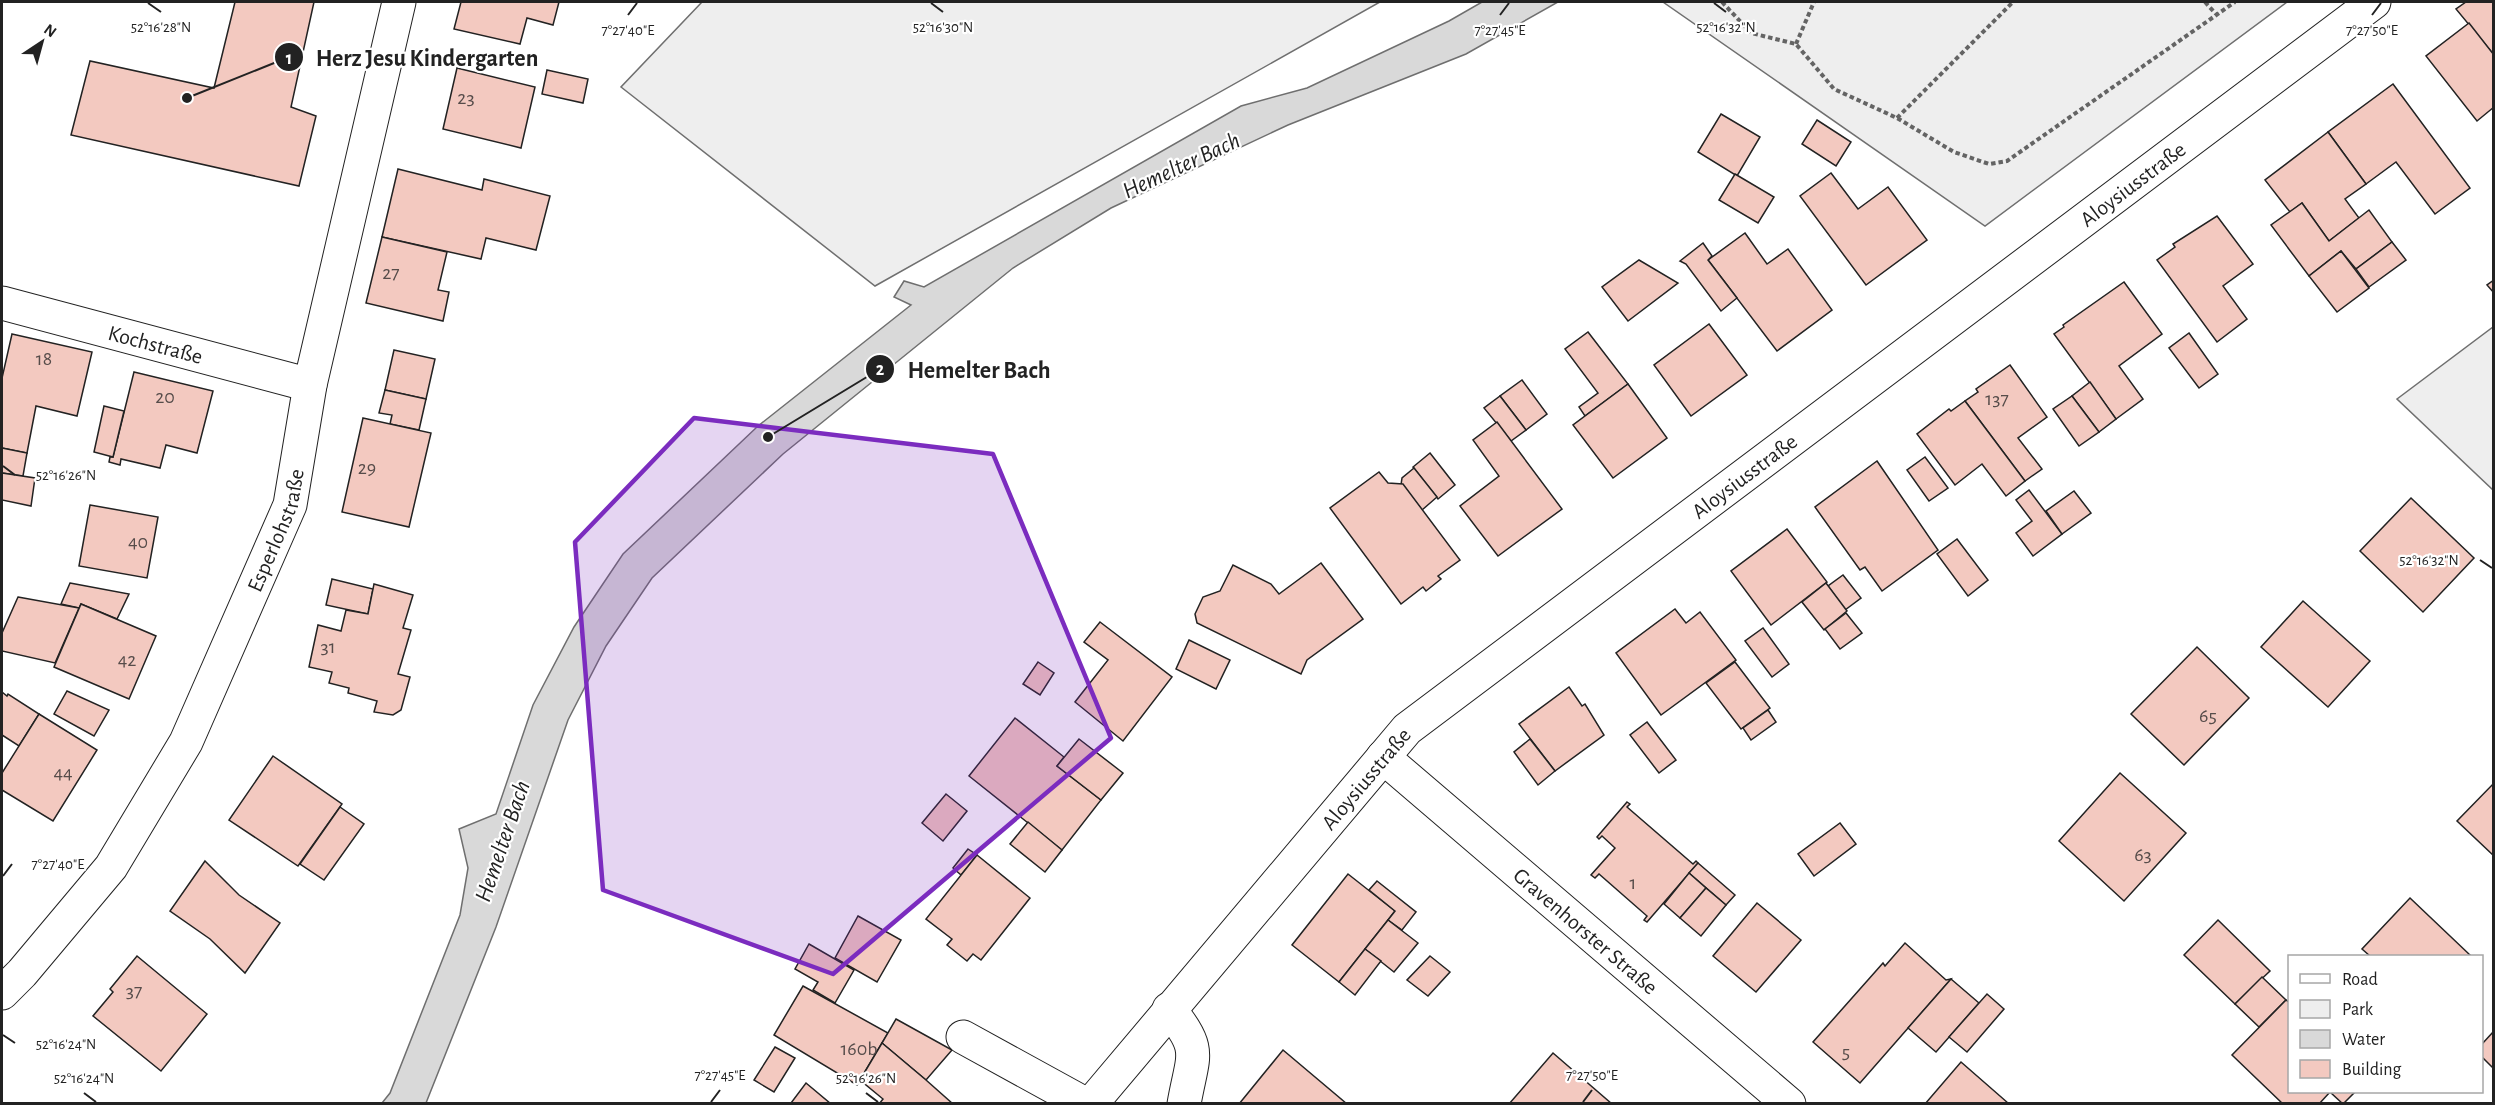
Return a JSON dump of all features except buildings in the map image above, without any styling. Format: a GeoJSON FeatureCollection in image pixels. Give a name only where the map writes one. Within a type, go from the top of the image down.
{"type":"FeatureCollection","features":[{"type":"Feature","properties":{"kind":"street","name":"Esperlohstraße"},"geometry":{"type":"LineString","coordinates":[[2,993],[22,973],[111,867],[186,742],[290,505],[310,385],[399,2]]}},
{"type":"Feature","properties":{"kind":"street","name":"Aloysiusstraße"},"geometry":{"type":"LineString","coordinates":[[1091,1104],[1407,729],[2374,2]]}},
{"type":"Feature","properties":{"kind":"street","name":"Kochstraße"},"geometry":{"type":"LineString","coordinates":[[2,303],[310,385]]}},
{"type":"Feature","properties":{"kind":"street","name":"Gravenhorster Straße"},"geometry":{"type":"LineString","coordinates":[[1383,757],[1789,1104]]}},
{"type":"Feature","properties":{"kind":"street"},"geometry":{"type":"LineString","coordinates":[[1169,1009],[1190,1034],[1194,1048],[1184,1104]]}},
{"type":"Feature","properties":{"kind":"street"},"geometry":{"type":"LineString","coordinates":[[963,1037],[1085,1104]]}},
{"type":"Feature","properties":{"kind":"path"},"geometry":{"type":"LineString","coordinates":[[1722,2],[1751,33],[1796,44],[1834,89],[1897,118],[1954,152],[1989,164],[2007,161],[2235,2]]}},
{"type":"Feature","properties":{"kind":"path"},"geometry":{"type":"LineString","coordinates":[[1796,44],[1814,2]]}},
{"type":"Feature","properties":{"kind":"path"},"geometry":{"type":"LineString","coordinates":[[1897,118],[2013,2]]}},
{"type":"Feature","properties":{"kind":"path"},"geometry":{"type":"LineString","coordinates":[[2205,2],[2217,15]]}},
{"type":"Feature","properties":{"kind":"highlighted area"},"geometry":{"type":"Polygon","coordinates":[[[694,418],[993,454],[1111,738],[833,974],[603,890],[575,542],[694,418]]]}},
{"type":"Feature","properties":{"kind":"green space"},"geometry":{"type":"Polygon","coordinates":[[[702,2],[1380,2],[875,286],[621,87],[702,2]]]}},
{"type":"Feature","properties":{"kind":"green space"},"geometry":{"type":"Polygon","coordinates":[[[1663,2],[2287,2],[1985,226],[1663,2]]]}},
{"type":"Feature","properties":{"kind":"green space"},"geometry":{"type":"Polygon","coordinates":[[[2493,327],[2493,490],[2397,399],[2493,327]]]}},
{"type":"Feature","properties":{"kind":"water"},"geometry":{"type":"Polygon","coordinates":[[[1482,2],[1558,2],[1466,54],[1288,125],[1111,208],[1013,268],[783,454],[652,578],[606,646],[568,720],[496,927],[426,1103],[382,1103],[390,1093],[460,915],[468,868],[459,829],[496,814],[533,705],[574,627],[623,554],[758,426],[911,305],[894,297],[904,281],[924,287],[1241,106],[1307,88],[1449,21],[1482,2]]]}},
{"type":"Feature","properties":{"kind":"place","name":"Herz Jesu Kindergarten"},"geometry":{"type":"Point","coordinates":[187,98]}},
{"type":"Feature","properties":{"kind":"place","name":"Hemelter Bach"},"geometry":{"type":"Point","coordinates":[768,437]}}]}
